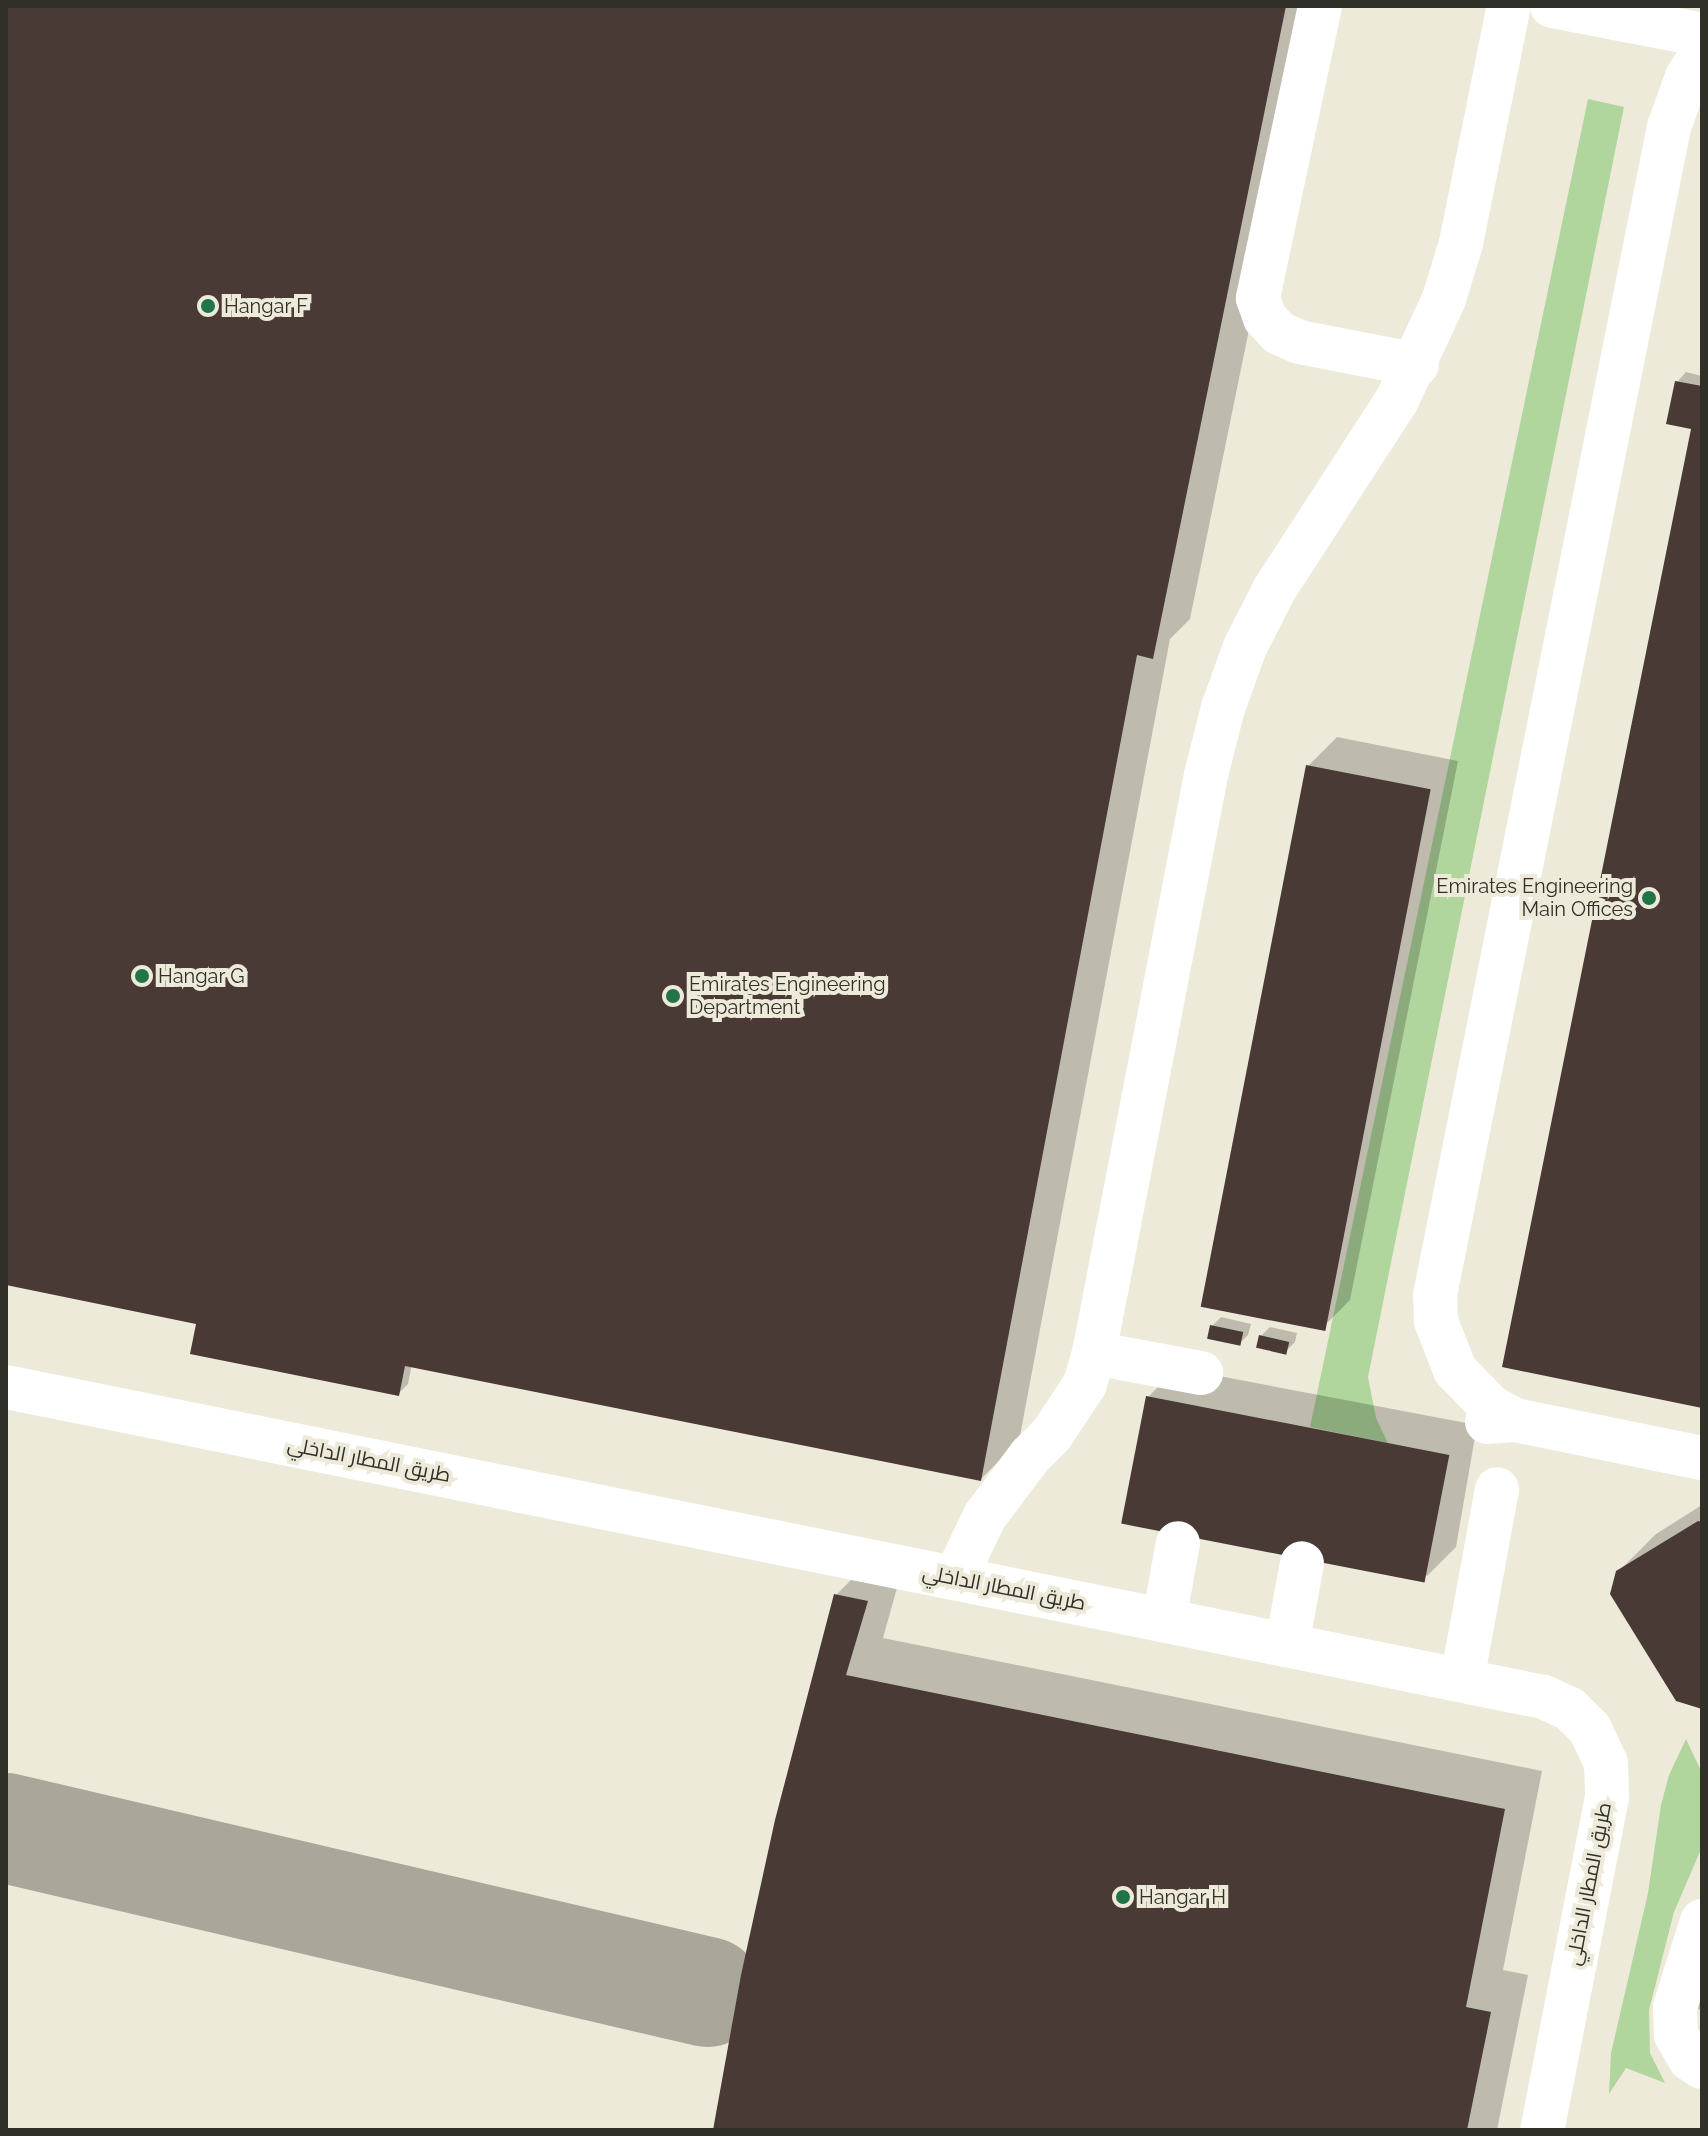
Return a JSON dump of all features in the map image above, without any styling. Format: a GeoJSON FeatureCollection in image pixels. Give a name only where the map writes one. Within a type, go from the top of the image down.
{"type":"FeatureCollection","features":[{"type":"Feature","properties":{"kind":"lane"},"geometry":{"type":"LineString","coordinates":[[1320,6],[1258,298],[1265,318],[1279,333],[1299,342],[1417,365]]}},
{"type":"Feature","properties":{"kind":"lane"},"geometry":{"type":"LineString","coordinates":[[955,1578],[985,1516],[1006,1485],[1071,1409],[1085,1384],[1094,1353],[1206,775],[1223,708],[1245,647],[1274,590],[1417,365],[1444,299],[1461,243],[1509,6]]}},
{"type":"Feature","properties":{"kind":"lane"},"geometry":{"type":"LineString","coordinates":[[1552,6],[1702,35]]}},
{"type":"Feature","properties":{"kind":"lane"},"geometry":{"type":"LineString","coordinates":[[1702,54],[1687,77],[1669,127],[1435,1295],[1422,1320],[1418,1347],[1424,1374],[1439,1397],[1461,1414],[1488,1422],[1515,1420],[1702,1458]]}},
{"type":"Feature","properties":{"kind":"lane"},"geometry":{"type":"LineString","coordinates":[[1094,1353],[1201,1373]]}},
{"type":"Feature","properties":{"kind":"lane","name":"طريق المطار الداخلي"},"geometry":{"type":"LineString","coordinates":[[6,1387],[1462,1680],[1544,1697],[1570,1709],[1590,1729],[1606,1763],[1607,1797],[1542,2130]]}},
{"type":"Feature","properties":{"kind":"lane"},"geometry":{"type":"LineString","coordinates":[[1462,1680],[1497,1489]]}},
{"type":"Feature","properties":{"kind":"lane"},"geometry":{"type":"LineString","coordinates":[[1164,1620],[1178,1543]]}},
{"type":"Feature","properties":{"kind":"lane"},"geometry":{"type":"LineString","coordinates":[[1287,1645],[1302,1563]]}},
{"type":"Feature","properties":{"kind":"lane"},"geometry":{"type":"LineString","coordinates":[[1702,1921],[1675,2007],[1676,2035],[1690,2059],[1702,2067]]}},
{"type":"Feature","properties":{"kind":"green space"},"geometry":{"type":"Polygon","coordinates":[[[1588,99],[1624,107],[1368,1377],[1376,1418],[1388,1443],[1310,1427],[1588,99]]]}},
{"type":"Feature","properties":{"kind":"green space"},"geometry":{"type":"Polygon","coordinates":[[[1686,1739],[1702,1773],[1702,1847],[1674,1912],[1649,2010],[1650,2053],[1665,2083],[1626,2068],[1609,2094],[1611,2053],[1648,1893],[1661,1805],[1669,1775],[1686,1739]]]}},
{"type":"Feature","properties":{"kind":"building","name":"Emirates Engineering Department"},"geometry":{"type":"Polygon","coordinates":[[[6,6],[1286,6],[1153,659],[1137,655],[981,1481],[405,1366],[399,1396],[190,1354],[196,1324],[6,1285],[6,6]]]}},
{"type":"Feature","properties":{"kind":"building","name":"Emirates Engineering Main Offices"},"geometry":{"type":"Polygon","coordinates":[[[1675,381],[1702,386],[1702,1408],[1502,1367],[1691,429],[1666,424],[1675,381]]]}},
{"type":"Feature","properties":{"kind":"building"},"geometry":{"type":"Polygon","coordinates":[[[1306,765],[1431,789],[1325,1331],[1201,1307],[1306,765]]]}},
{"type":"Feature","properties":{"kind":"building"},"geometry":{"type":"Polygon","coordinates":[[[1210,1325],[1243,1332],[1240,1346],[1207,1339],[1210,1325]]]}},
{"type":"Feature","properties":{"kind":"building"},"geometry":{"type":"Polygon","coordinates":[[[1259,1335],[1289,1342],[1286,1355],[1256,1348],[1259,1335]]]}},
{"type":"Feature","properties":{"kind":"building"},"geometry":{"type":"Polygon","coordinates":[[[1146,1396],[1449,1455],[1425,1583],[1121,1524],[1146,1396]]]}},
{"type":"Feature","properties":{"kind":"building"},"geometry":{"type":"Polygon","coordinates":[[[1698,1521],[1702,1522],[1702,1709],[1676,1701],[1610,1594],[1616,1571],[1698,1521]]]}},
{"type":"Feature","properties":{"kind":"building","name":"Hangar H"},"geometry":{"type":"Polygon","coordinates":[[[834,1594],[868,1601],[846,1675],[1505,1809],[1466,2007],[1491,2012],[1467,2130],[713,2130],[741,1975],[775,1820],[834,1594]]]}},
{"type":"Feature","properties":{"kind":"taxiway"},"geometry":{"type":"LineString","coordinates":[[6,1828],[707,1992]]}},
{"type":"Feature","properties":{"kind":"place","name":"Hangar F"},"geometry":{"type":"Point","coordinates":[208,306]}},
{"type":"Feature","properties":{"kind":"place","name":"Emirates Engineering Main Offices"},"geometry":{"type":"Point","coordinates":[1649,898]}},
{"type":"Feature","properties":{"kind":"place","name":"Hangar G"},"geometry":{"type":"Point","coordinates":[142,976]}},
{"type":"Feature","properties":{"kind":"place","name":"Emirates Engineering Department"},"geometry":{"type":"Point","coordinates":[673,996]}},
{"type":"Feature","properties":{"kind":"place","name":"Hangar H"},"geometry":{"type":"Point","coordinates":[1123,1897]}}]}
